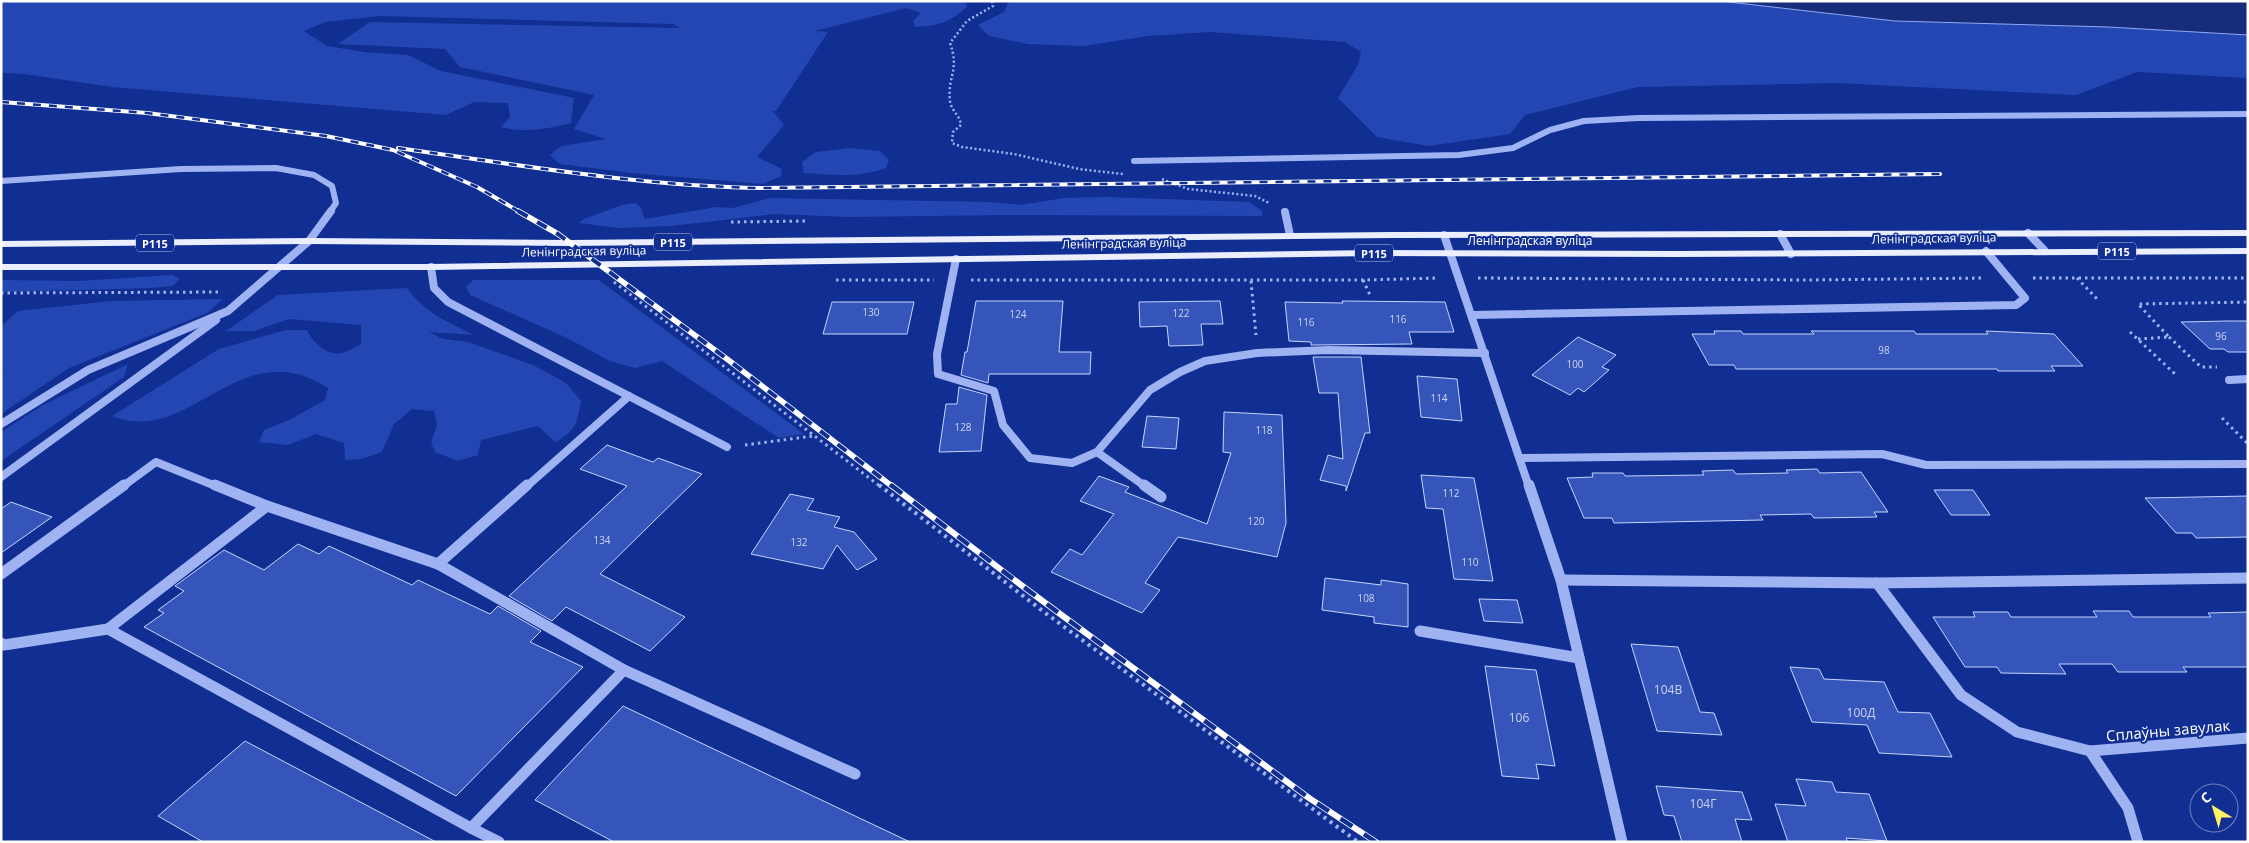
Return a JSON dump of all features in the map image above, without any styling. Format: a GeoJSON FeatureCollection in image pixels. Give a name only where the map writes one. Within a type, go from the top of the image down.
{"type":"FeatureCollection","features":[{"type":"Feature","properties":{"kind":"main road","name":"Ленінградская вуліца"},"geometry":{"type":"LineString","coordinates":[[1,244],[569,243],[1290,235],[2248,233]]}},
{"type":"Feature","properties":{"kind":"main road","name":"Ленінградская вуліца"},"geometry":{"type":"LineString","coordinates":[[1,268],[431,267],[1451,253],[1792,254],[2248,251]]}},
{"type":"Feature","properties":{"kind":"street"},"geometry":{"type":"LineString","coordinates":[[1134,161],[1459,155],[1513,148],[1550,130],[1584,121],[1638,118],[2248,114]]}},
{"type":"Feature","properties":{"kind":"street"},"geometry":{"type":"LineString","coordinates":[[1,181],[181,169],[276,168],[314,175],[332,186],[336,202],[308,242],[228,312],[1,477]]}},
{"type":"Feature","properties":{"kind":"street"},"geometry":{"type":"LineString","coordinates":[[1285,212],[1290,235]]}},
{"type":"Feature","properties":{"kind":"street"},"geometry":{"type":"LineString","coordinates":[[2028,233],[2045,251]]}},
{"type":"Feature","properties":{"kind":"street"},"geometry":{"type":"LineString","coordinates":[[1780,234],[1792,254]]}},
{"type":"Feature","properties":{"kind":"street"},"geometry":{"type":"LineString","coordinates":[[1444,235],[1561,580],[1622,842]]}},
{"type":"Feature","properties":{"kind":"street"},"geometry":{"type":"LineString","coordinates":[[1472,315],[2016,305],[2026,298],[1986,252]]}},
{"type":"Feature","properties":{"kind":"street"},"geometry":{"type":"LineString","coordinates":[[956,259],[937,354],[938,374],[994,392],[1003,425],[1030,458],[1072,463],[1097,452],[1150,390],[1180,372],[1205,361],[1257,353],[1328,350],[1485,353]]}},
{"type":"Feature","properties":{"kind":"street"},"geometry":{"type":"LineString","coordinates":[[431,267],[434,288],[448,302],[727,447]]}},
{"type":"Feature","properties":{"kind":"street"},"geometry":{"type":"LineString","coordinates":[[1,424],[88,370],[228,312]]}},
{"type":"Feature","properties":{"kind":"street"},"geometry":{"type":"LineString","coordinates":[[2229,380],[2248,379]]}},
{"type":"Feature","properties":{"kind":"street"},"geometry":{"type":"LineString","coordinates":[[438,564],[629,396]]}},
{"type":"Feature","properties":{"kind":"street"},"geometry":{"type":"LineString","coordinates":[[1097,452],[1161,497]]}},
{"type":"Feature","properties":{"kind":"street"},"geometry":{"type":"LineString","coordinates":[[1520,458],[1882,454],[1926,465],[2248,464]]}},
{"type":"Feature","properties":{"kind":"street"},"geometry":{"type":"LineString","coordinates":[[1,574],[156,462],[266,506],[438,564],[624,670],[855,774]]}},
{"type":"Feature","properties":{"kind":"street"},"geometry":{"type":"LineString","coordinates":[[1,643],[4,645],[108,629],[266,506]]}},
{"type":"Feature","properties":{"kind":"street"},"geometry":{"type":"LineString","coordinates":[[1561,580],[1877,583],[2248,578]]}},
{"type":"Feature","properties":{"kind":"street"},"geometry":{"type":"LineString","coordinates":[[1877,583],[1961,695],[2017,732],[2090,752],[2128,808],[2138,842]]}},
{"type":"Feature","properties":{"kind":"street"},"geometry":{"type":"LineString","coordinates":[[108,629],[499,842]]}},
{"type":"Feature","properties":{"kind":"street"},"geometry":{"type":"LineString","coordinates":[[1420,631],[1579,658]]}},
{"type":"Feature","properties":{"kind":"street"},"geometry":{"type":"LineString","coordinates":[[471,828],[624,670]]}},
{"type":"Feature","properties":{"kind":"street","name":"Сплаўны завулак"},"geometry":{"type":"LineString","coordinates":[[2090,752],[2248,738]]}},
{"type":"Feature","properties":{"kind":"path"},"geometry":{"type":"LineString","coordinates":[[992,1],[993,6],[967,20],[950,43],[955,61],[949,81],[951,92],[950,105],[953,113],[960,118],[961,125],[954,129],[951,136],[952,143],[962,147],[1014,154],[1079,169],[1125,174]]}},
{"type":"Feature","properties":{"kind":"path"},"geometry":{"type":"LineString","coordinates":[[1162,179],[1188,189],[1254,196],[1285,212]]}},
{"type":"Feature","properties":{"kind":"path"},"geometry":{"type":"LineString","coordinates":[[609,278],[1052,618],[1358,842]]}},
{"type":"Feature","properties":{"kind":"path"},"geometry":{"type":"LineString","coordinates":[[834,280],[1250,281],[1460,278],[1797,280],[2248,278]]}},
{"type":"Feature","properties":{"kind":"path"},"geometry":{"type":"LineString","coordinates":[[2077,278],[2099,301]]}},
{"type":"Feature","properties":{"kind":"path"},"geometry":{"type":"LineString","coordinates":[[1363,280],[1370,295]]}},
{"type":"Feature","properties":{"kind":"path"},"geometry":{"type":"LineString","coordinates":[[1250,281],[1257,353]]}},
{"type":"Feature","properties":{"kind":"path"},"geometry":{"type":"LineString","coordinates":[[1,293],[156,291],[250,293]]}},
{"type":"Feature","properties":{"kind":"path"},"geometry":{"type":"LineString","coordinates":[[2220,367],[2201,367],[2138,304],[2248,302]]}},
{"type":"Feature","properties":{"kind":"path"},"geometry":{"type":"LineString","coordinates":[[2130,332],[2175,374]]}},
{"type":"Feature","properties":{"kind":"path"},"geometry":{"type":"LineString","coordinates":[[2138,339],[2169,337]]}},
{"type":"Feature","properties":{"kind":"path"},"geometry":{"type":"LineString","coordinates":[[2222,418],[2248,444]]}},
{"type":"Feature","properties":{"kind":"path"},"geometry":{"type":"LineString","coordinates":[[727,447],[814,436]]}},
{"type":"Feature","properties":{"kind":"shaded area"},"geometry":{"type":"Polygon","coordinates":[[[1,1],[966,1],[967,7],[955,17],[943,23],[930,26],[915,27],[913,21],[921,13],[906,8],[815,31],[828,32],[776,111],[773,111],[784,125],[757,157],[782,169],[781,176],[763,184],[631,173],[560,164],[550,155],[561,146],[606,139],[574,129],[594,95],[460,67],[445,49],[338,44],[370,22],[680,28],[673,24],[379,16],[325,22],[304,31],[327,46],[364,52],[408,55],[441,71],[574,98],[571,123],[519,130],[501,127],[510,117],[508,103],[474,102],[446,115],[112,87],[25,74],[1,73],[1,1]]]}},
{"type":"Feature","properties":{"kind":"shaded area"},"geometry":{"type":"Polygon","coordinates":[[[1009,1],[1720,1],[1895,21],[2108,27],[2248,35],[2248,78],[2137,72],[2076,95],[1837,83],[1638,87],[1525,115],[1510,134],[1429,146],[1377,137],[1338,98],[1358,65],[1361,52],[1345,42],[1210,32],[1148,36],[1084,46],[1028,44],[989,36],[978,25],[1004,12],[1009,1]]]}},
{"type":"Feature","properties":{"kind":"shaded area"},"geometry":{"type":"Polygon","coordinates":[[[1720,1],[2248,1],[2248,35],[2108,27],[1895,21],[1720,1]]]}},
{"type":"Feature","properties":{"kind":"shaded area"},"geometry":{"type":"Polygon","coordinates":[[[849,148],[880,151],[889,160],[886,168],[856,175],[804,173],[802,162],[816,152],[849,148]]]}},
{"type":"Feature","properties":{"kind":"shaded area"},"geometry":{"type":"Polygon","coordinates":[[[1108,197],[1249,202],[1262,211],[1262,216],[1008,215],[849,217],[775,214],[671,226],[619,228],[579,223],[584,219],[622,205],[636,203],[641,208],[645,219],[716,207],[733,208],[769,198],[990,202],[1020,205],[1064,198],[1108,197]]]}},
{"type":"Feature","properties":{"kind":"shaded area"},"geometry":{"type":"Polygon","coordinates":[[[172,275],[180,279],[172,286],[152,288],[1,292],[1,280],[79,281],[172,275]]]}},
{"type":"Feature","properties":{"kind":"shaded area"},"geometry":{"type":"Polygon","coordinates":[[[473,280],[599,280],[804,434],[779,438],[662,361],[635,368],[610,361],[567,338],[470,295],[466,287],[473,280]]]}},
{"type":"Feature","properties":{"kind":"shaded area"},"geometry":{"type":"Polygon","coordinates":[[[407,288],[429,310],[474,335],[429,332],[443,339],[468,342],[533,365],[566,383],[581,401],[577,421],[571,430],[555,442],[538,426],[481,440],[478,455],[458,461],[435,452],[431,443],[437,425],[434,411],[412,409],[394,424],[382,452],[361,459],[345,460],[344,443],[316,434],[288,445],[259,442],[264,430],[291,419],[325,400],[328,388],[296,374],[268,372],[241,380],[167,417],[140,422],[112,416],[219,349],[286,330],[307,330],[321,348],[336,353],[349,351],[361,344],[361,325],[289,319],[254,331],[226,331],[278,295],[407,288]]]}},
{"type":"Feature","properties":{"kind":"shaded area"},"geometry":{"type":"Polygon","coordinates":[[[223,299],[207,313],[69,368],[1,414],[1,376],[4,374],[1,373],[1,326],[18,311],[111,301],[223,299]]]}},
{"type":"Feature","properties":{"kind":"shaded area"},"geometry":{"type":"Polygon","coordinates":[[[128,364],[124,377],[1,461],[1,432],[43,405],[128,364]]]}},
{"type":"Feature","properties":{"kind":"building"},"geometry":{"type":"Polygon","coordinates":[[[976,301],[1063,301],[1059,352],[1091,352],[1090,374],[989,374],[988,383],[961,375],[976,301]]]}},
{"type":"Feature","properties":{"kind":"building"},"geometry":{"type":"Polygon","coordinates":[[[1220,301],[1223,324],[1201,324],[1203,345],[1169,346],[1167,326],[1140,327],[1139,302],[1220,301]]]}},
{"type":"Feature","properties":{"kind":"building"},"geometry":{"type":"Polygon","coordinates":[[[1342,301],[1445,302],[1454,332],[1409,332],[1412,344],[1311,345],[1311,342],[1289,341],[1285,302],[1343,303],[1342,301]]]}},
{"type":"Feature","properties":{"kind":"building"},"geometry":{"type":"Polygon","coordinates":[[[832,302],[914,302],[907,334],[823,334],[832,302]]]}},
{"type":"Feature","properties":{"kind":"building"},"geometry":{"type":"Polygon","coordinates":[[[2248,321],[2248,352],[2228,352],[2224,349],[2210,349],[2181,322],[2248,321]]]}},
{"type":"Feature","properties":{"kind":"building"},"geometry":{"type":"Polygon","coordinates":[[[1714,331],[1741,331],[1743,334],[1814,334],[1811,331],[1914,331],[1916,334],[1988,334],[1986,331],[2054,334],[2083,366],[2051,366],[2055,371],[1998,371],[1997,369],[1736,369],[1734,365],[1709,365],[1692,334],[1715,334],[1714,331]]]}},
{"type":"Feature","properties":{"kind":"building"},"geometry":{"type":"Polygon","coordinates":[[[1578,337],[1616,355],[1602,367],[1609,370],[1584,392],[1578,388],[1570,395],[1532,375],[1578,337]]]}},
{"type":"Feature","properties":{"kind":"building"},"geometry":{"type":"Polygon","coordinates":[[[1313,357],[1361,357],[1370,433],[1365,433],[1346,491],[1346,486],[1320,480],[1328,455],[1343,459],[1338,393],[1319,393],[1313,357]]]}},
{"type":"Feature","properties":{"kind":"building"},"geometry":{"type":"Polygon","coordinates":[[[1417,376],[1457,379],[1462,421],[1421,417],[1417,376]]]}},
{"type":"Feature","properties":{"kind":"building"},"geometry":{"type":"Polygon","coordinates":[[[959,387],[987,395],[981,451],[939,452],[946,404],[957,404],[959,387]]]}},
{"type":"Feature","properties":{"kind":"building"},"geometry":{"type":"Polygon","coordinates":[[[1224,412],[1282,415],[1286,523],[1277,557],[1178,537],[1145,583],[1160,590],[1142,613],[1051,572],[1070,549],[1082,555],[1114,514],[1080,501],[1099,476],[1129,487],[1125,492],[1207,524],[1231,453],[1223,452],[1224,412]]]}},
{"type":"Feature","properties":{"kind":"building"},"geometry":{"type":"Polygon","coordinates":[[[1147,416],[1179,418],[1176,449],[1142,447],[1147,416]]]}},
{"type":"Feature","properties":{"kind":"building"},"geometry":{"type":"Polygon","coordinates":[[[607,445],[653,462],[658,458],[702,474],[600,574],[685,617],[650,651],[566,607],[552,621],[509,596],[627,486],[580,469],[607,445]]]}},
{"type":"Feature","properties":{"kind":"building"},"geometry":{"type":"Polygon","coordinates":[[[1817,469],[1820,473],[1861,472],[1888,512],[1874,512],[1877,517],[1814,518],[1811,514],[1760,515],[1763,520],[1614,523],[1612,518],[1584,518],[1567,478],[1593,477],[1592,473],[1623,473],[1625,476],[1704,475],[1702,471],[1733,470],[1736,474],[1788,473],[1786,470],[1817,469]]]}},
{"type":"Feature","properties":{"kind":"building"},"geometry":{"type":"Polygon","coordinates":[[[1421,475],[1474,478],[1493,581],[1454,579],[1443,509],[1426,508],[1421,475]]]}},
{"type":"Feature","properties":{"kind":"building"},"geometry":{"type":"Polygon","coordinates":[[[1934,490],[1973,490],[1990,515],[1951,515],[1934,490]]]}},
{"type":"Feature","properties":{"kind":"building"},"geometry":{"type":"Polygon","coordinates":[[[790,494],[814,499],[807,510],[840,517],[834,527],[854,532],[877,559],[857,570],[837,545],[823,569],[751,554],[790,494]]]}},
{"type":"Feature","properties":{"kind":"building"},"geometry":{"type":"Polygon","coordinates":[[[2248,496],[2248,537],[2196,538],[2192,533],[2176,533],[2145,498],[2248,496]]]}},
{"type":"Feature","properties":{"kind":"building"},"geometry":{"type":"Polygon","coordinates":[[[11,502],[52,517],[1,553],[1,509],[11,502]]]}},
{"type":"Feature","properties":{"kind":"building"},"geometry":{"type":"Polygon","coordinates":[[[298,544],[319,554],[329,546],[412,585],[418,580],[490,614],[498,606],[541,631],[530,642],[583,667],[456,796],[144,627],[164,613],[158,610],[184,591],[175,586],[224,550],[264,570],[298,544]]]}},
{"type":"Feature","properties":{"kind":"building"},"geometry":{"type":"Polygon","coordinates":[[[1325,578],[1381,585],[1381,580],[1408,584],[1408,627],[1374,623],[1374,617],[1322,610],[1325,578]]]}},
{"type":"Feature","properties":{"kind":"building"},"geometry":{"type":"Polygon","coordinates":[[[1479,599],[1517,600],[1523,623],[1484,621],[1479,599]]]}},
{"type":"Feature","properties":{"kind":"building"},"geometry":{"type":"Polygon","coordinates":[[[2093,611],[2129,611],[2133,617],[2211,617],[2208,613],[2248,612],[2248,667],[2183,667],[2187,672],[2118,672],[2112,664],[2059,664],[2066,674],[2001,673],[1997,667],[1965,667],[1933,617],[1975,617],[1973,612],[2008,612],[2011,617],[2097,617],[2093,611]]]}},
{"type":"Feature","properties":{"kind":"building"},"geometry":{"type":"Polygon","coordinates":[[[1631,644],[1678,647],[1700,712],[1714,713],[1722,735],[1657,731],[1631,644]]]}},
{"type":"Feature","properties":{"kind":"building"},"geometry":{"type":"Polygon","coordinates":[[[1485,666],[1536,670],[1555,766],[1536,764],[1539,779],[1502,776],[1485,666]]]}},
{"type":"Feature","properties":{"kind":"building"},"geometry":{"type":"Polygon","coordinates":[[[1790,667],[1819,669],[1824,679],[1884,682],[1898,712],[1930,713],[1952,757],[1879,753],[1867,725],[1812,722],[1790,667]]]}},
{"type":"Feature","properties":{"kind":"building"},"geometry":{"type":"Polygon","coordinates":[[[623,706],[910,842],[614,842],[535,800],[623,706]]]}},
{"type":"Feature","properties":{"kind":"building"},"geometry":{"type":"Polygon","coordinates":[[[245,741],[436,842],[203,842],[158,816],[245,741]]]}},
{"type":"Feature","properties":{"kind":"building"},"geometry":{"type":"Polygon","coordinates":[[[1796,779],[1832,782],[1836,792],[1869,794],[1887,841],[1846,838],[1848,842],[1788,842],[1775,804],[1806,806],[1796,779]]]}},
{"type":"Feature","properties":{"kind":"building"},"geometry":{"type":"Polygon","coordinates":[[[1656,786],[1742,792],[1752,820],[1735,819],[1742,842],[1682,842],[1674,816],[1664,815],[1656,786]]]}},
{"type":"Feature","properties":{"kind":"railway"},"geometry":{"type":"LineString","coordinates":[[1,102],[147,113],[326,136],[393,150],[477,187],[520,212]]}},
{"type":"Feature","properties":{"kind":"railway"},"geometry":{"type":"LineString","coordinates":[[398,148],[625,179],[762,188],[1940,174]]}},
{"type":"Feature","properties":{"kind":"railway"},"geometry":{"type":"LineString","coordinates":[[518,211],[558,234],[727,359],[893,487]]}},
{"type":"Feature","properties":{"kind":"railway"},"geometry":{"type":"LineString","coordinates":[[891,485],[1021,585],[1309,798],[1376,842]]}}]}
